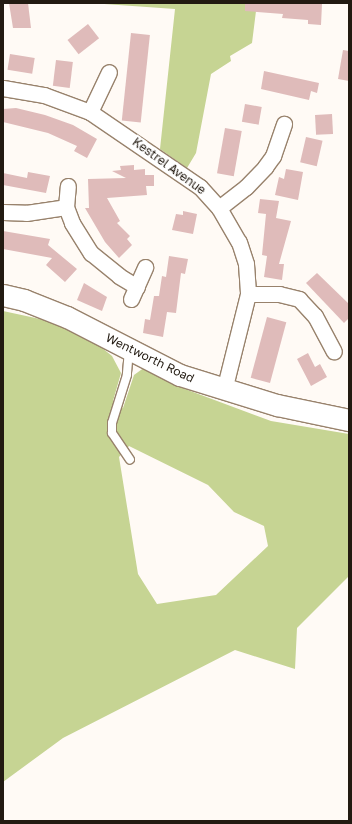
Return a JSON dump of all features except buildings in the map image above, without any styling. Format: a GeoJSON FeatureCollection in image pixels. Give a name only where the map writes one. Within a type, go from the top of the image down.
{"type":"FeatureCollection","features":[{"type":"Feature","properties":{"kind":"street"},"geometry":{"type":"LineString","coordinates":[[90,112],[109,72]]}},
{"type":"Feature","properties":{"kind":"street","name":"Kestrel Avenue"},"geometry":{"type":"LineString","coordinates":[[3,88],[44,95],[90,112],[200,187],[219,208],[239,242],[246,264],[248,294],[224,390]]}},
{"type":"Feature","properties":{"kind":"street"},"geometry":{"type":"LineString","coordinates":[[219,208],[246,187],[265,167],[273,156],[284,124]]}},
{"type":"Feature","properties":{"kind":"street"},"geometry":{"type":"LineString","coordinates":[[68,186],[66,207],[72,223],[91,253],[119,276],[134,293],[145,267]]}},
{"type":"Feature","properties":{"kind":"street"},"geometry":{"type":"LineString","coordinates":[[3,212],[26,213],[66,207]]}},
{"type":"Feature","properties":{"kind":"street"},"geometry":{"type":"LineString","coordinates":[[248,294],[279,294],[299,299],[315,316],[334,351]]}},
{"type":"Feature","properties":{"kind":"street","name":"Wentworth Road"},"geometry":{"type":"LineString","coordinates":[[3,295],[24,300],[67,317],[180,375],[277,406],[349,420]]}},
{"type":"Feature","properties":{"kind":"lane"},"geometry":{"type":"LineString","coordinates":[[129,349],[127,374],[112,423],[112,433],[130,460]]}},
{"type":"Feature","properties":{"kind":"green space"},"geometry":{"type":"Polygon","coordinates":[[[90,3],[257,3],[252,43],[230,56],[231,61],[211,74],[196,153],[187,168],[160,149],[175,9],[90,3]]]}},
{"type":"Feature","properties":{"kind":"green space"},"geometry":{"type":"Polygon","coordinates":[[[3,311],[54,322],[86,335],[112,356],[121,373],[113,401],[123,408],[134,375],[145,367],[177,386],[271,421],[349,434],[349,576],[297,628],[295,669],[235,650],[63,738],[3,782],[3,311]],[[129,446],[119,457],[138,574],[157,604],[216,595],[268,546],[264,526],[234,512],[208,485],[129,446]]]}}]}
